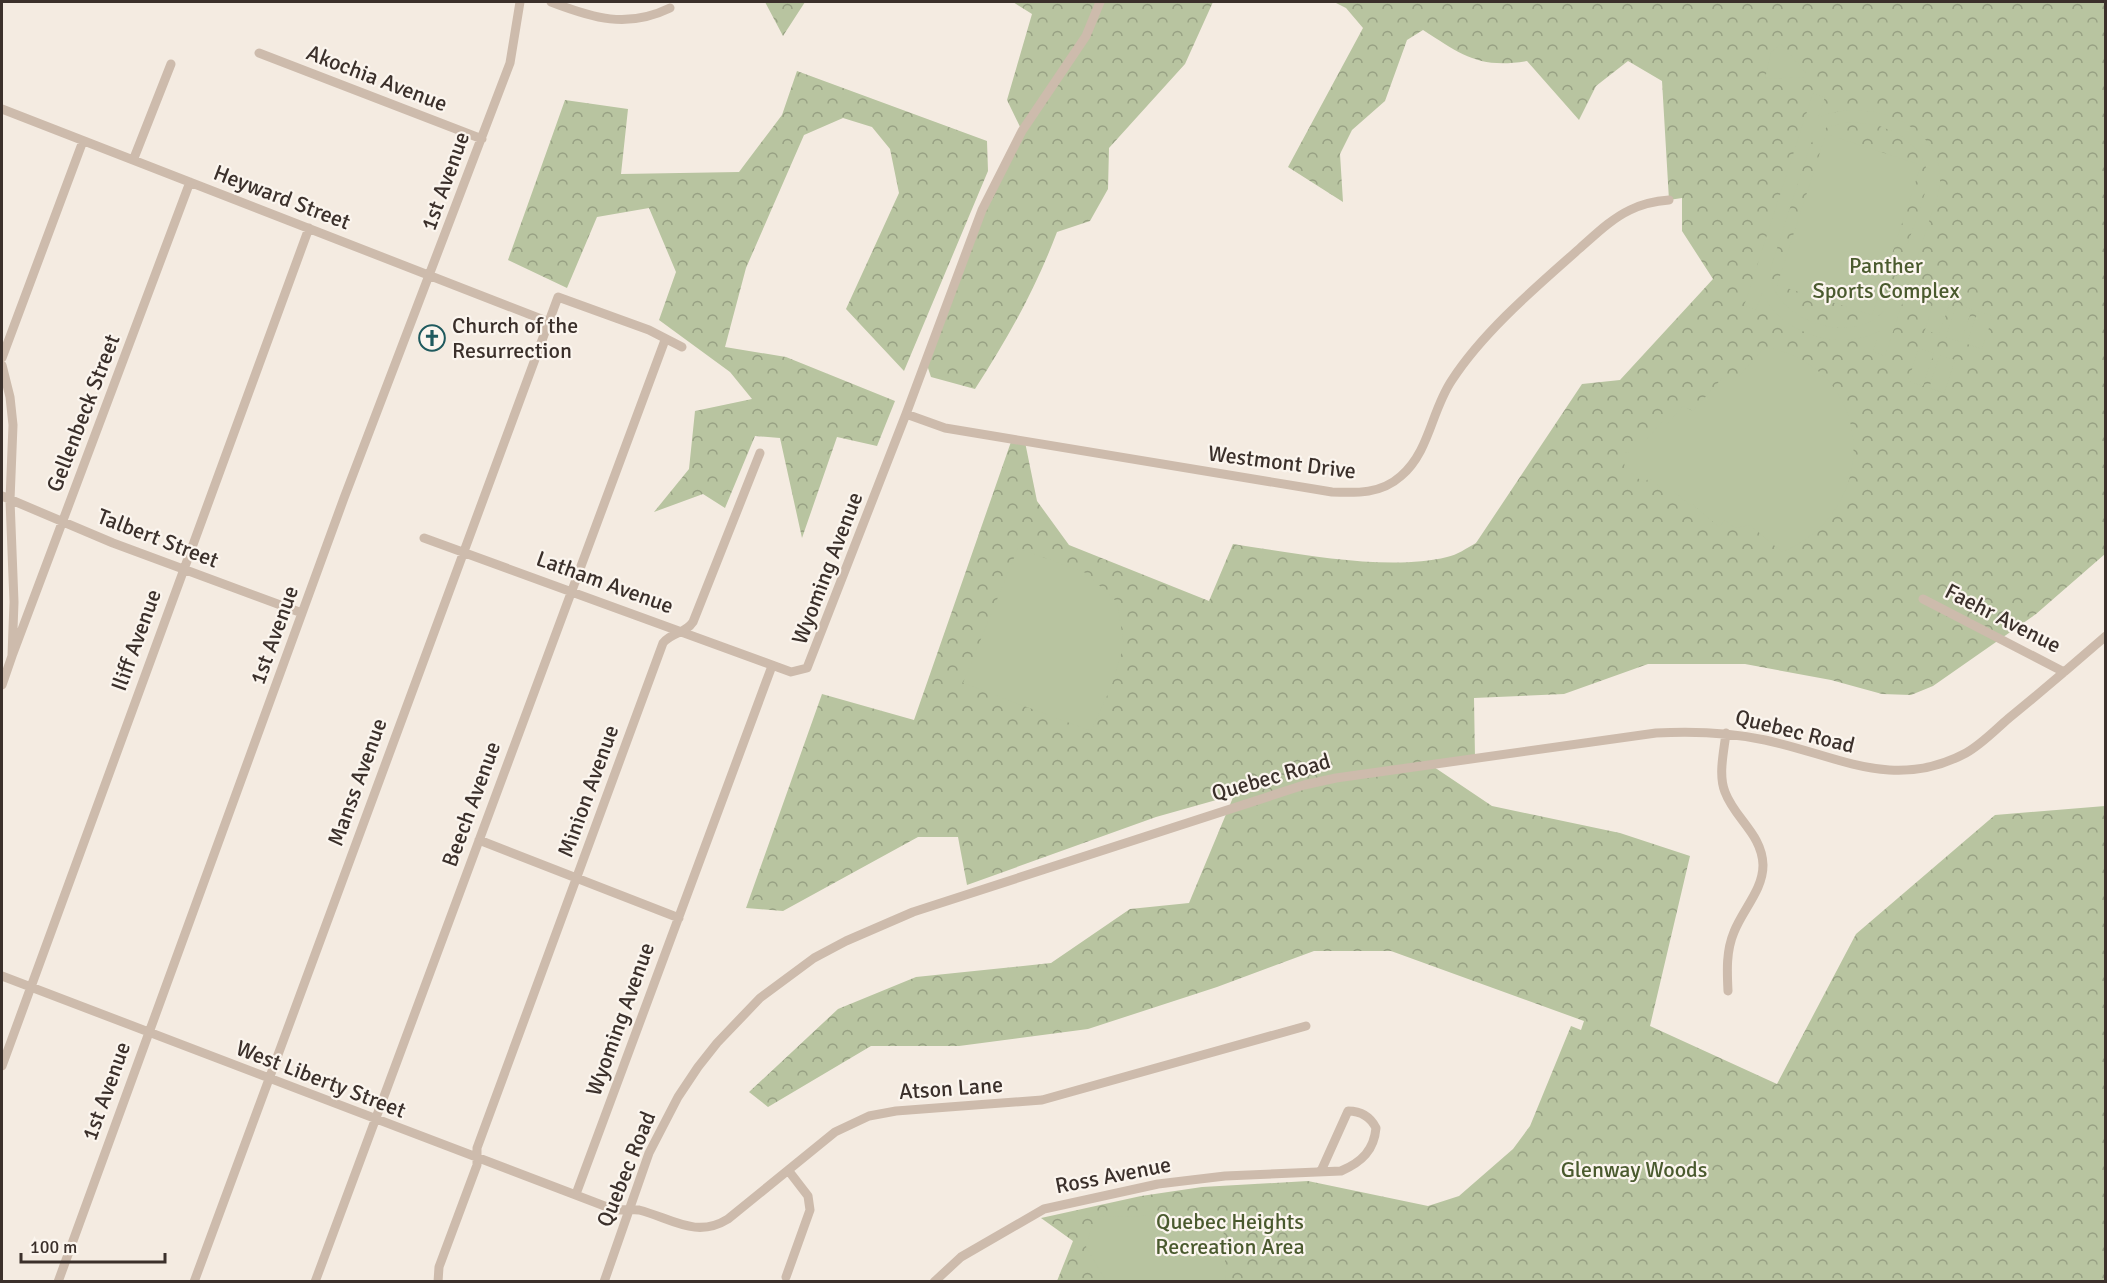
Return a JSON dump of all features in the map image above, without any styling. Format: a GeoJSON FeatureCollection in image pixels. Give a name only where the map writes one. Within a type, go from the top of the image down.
{"type":"FeatureCollection","features":[{"type":"Feature","properties":{"kind":"street","name":"1st Avenue"},"geometry":{"type":"LineString","coordinates":[[58,1281],[428,273],[435,266],[510,63],[520,2]]}},
{"type":"Feature","properties":{"kind":"street"},"geometry":{"type":"LineString","coordinates":[[551,2],[590,16],[617,21],[645,18],[670,8]]}},
{"type":"Feature","properties":{"kind":"street","name":"Wyoming Avenue"},"geometry":{"type":"LineString","coordinates":[[576,1194],[772,666],[797,672],[811,663],[982,210],[1022,131],[1086,36],[1100,2]]}},
{"type":"Feature","properties":{"kind":"street","name":"Akochia Avenue"},"geometry":{"type":"LineString","coordinates":[[259,53],[482,139]]}},
{"type":"Feature","properties":{"kind":"street"},"geometry":{"type":"LineString","coordinates":[[134,158],[171,64]]}},
{"type":"Feature","properties":{"kind":"street","name":"Heyward Street"},"geometry":{"type":"LineString","coordinates":[[2,109],[83,141],[134,158],[549,322]]}},
{"type":"Feature","properties":{"kind":"street"},"geometry":{"type":"LineString","coordinates":[[2,358],[83,141]]}},
{"type":"Feature","properties":{"kind":"street","name":"Gellenbeck Street"},"geometry":{"type":"LineString","coordinates":[[2,685],[190,182]]}},
{"type":"Feature","properties":{"kind":"street","name":"Westmont Drive"},"geometry":{"type":"LineString","coordinates":[[906,414],[945,428],[1025,442],[1332,492],[1372,491],[1396,480],[1412,465],[1426,442],[1437,408],[1451,380],[1516,307],[1605,226],[1629,211],[1655,201],[1669,200]]}},
{"type":"Feature","properties":{"kind":"street","name":"Iliff Avenue"},"geometry":{"type":"LineString","coordinates":[[2,1065],[309,228]]}},
{"type":"Feature","properties":{"kind":"street","name":"Manss Avenue"},"geometry":{"type":"LineString","coordinates":[[194,1281],[558,297],[649,330],[665,339]]}},
{"type":"Feature","properties":{"kind":"street"},"geometry":{"type":"LineString","coordinates":[[665,339],[682,347]]}},
{"type":"Feature","properties":{"kind":"street","name":"Beech Avenue"},"geometry":{"type":"LineString","coordinates":[[315,1281],[665,339]]}},
{"type":"Feature","properties":{"kind":"street"},"geometry":{"type":"LineString","coordinates":[[2,365],[10,397],[13,425],[6,498],[14,602],[12,656]]}},
{"type":"Feature","properties":{"kind":"street","name":"Minion Avenue"},"geometry":{"type":"LineString","coordinates":[[438,1281],[439,1267],[477,1165],[475,1158],[477,1148],[663,643],[672,634],[682,632],[693,622],[760,453]]}},
{"type":"Feature","properties":{"kind":"street","name":"Talbert Street"},"geometry":{"type":"LineString","coordinates":[[6,498],[182,570],[302,613]]}},
{"type":"Feature","properties":{"kind":"street","name":"Latham Avenue"},"geometry":{"type":"LineString","coordinates":[[424,538],[571,590],[772,666]]}},
{"type":"Feature","properties":{"kind":"street","name":"Faehr Avenue"},"geometry":{"type":"LineString","coordinates":[[1923,599],[2064,672]]}},
{"type":"Feature","properties":{"kind":"street","name":"Quebec Road"},"geometry":{"type":"LineString","coordinates":[[604,1281],[628,1210],[663,1124],[698,1067],[754,1004],[788,976],[814,958],[879,925],[1246,802],[1313,783],[1656,733],[1726,733],[1802,749],[1866,769],[1888,771],[1922,768],[1970,751],[2106,636]]}},
{"type":"Feature","properties":{"kind":"street"},"geometry":{"type":"LineString","coordinates":[[1726,733],[1722,784],[1733,809],[1757,838],[1763,867],[1759,887],[1736,926],[1730,945],[1728,991]]}},
{"type":"Feature","properties":{"kind":"street"},"geometry":{"type":"LineString","coordinates":[[478,840],[679,918]]}},
{"type":"Feature","properties":{"kind":"street","name":"West Liberty Street"},"geometry":{"type":"LineString","coordinates":[[2,976],[475,1158],[615,1210],[628,1210]]}},
{"type":"Feature","properties":{"kind":"street","name":"Atson Lane"},"geometry":{"type":"LineString","coordinates":[[628,1210],[637,1210],[693,1228],[712,1227],[728,1219],[835,1132],[869,1116],[896,1111],[1042,1100],[1306,1026]]}},
{"type":"Feature","properties":{"kind":"street","name":"Ross Avenue"},"geometry":{"type":"LineString","coordinates":[[934,1281],[961,1257],[1044,1209],[1158,1184],[1225,1176],[1341,1171],[1362,1159],[1371,1149],[1376,1128],[1369,1118],[1356,1111],[1348,1111],[1321,1171]]}},
{"type":"Feature","properties":{"kind":"street"},"geometry":{"type":"LineString","coordinates":[[786,1277],[810,1210],[808,1196],[788,1170]]}},
{"type":"Feature","properties":{"kind":"green space"},"geometry":{"type":"Polygon","coordinates":[[[765,2],[805,2],[783,36],[765,2]]]}},
{"type":"Feature","properties":{"kind":"green space"},"geometry":{"type":"Polygon","coordinates":[[[1013,2],[1213,2],[1185,64],[1109,148],[1108,189],[1090,221],[1057,232],[1020,312],[975,389],[931,377],[926,362],[982,210],[1022,131],[1007,100],[1032,14],[1013,2]]]}},
{"type":"Feature","properties":{"kind":"green space"},"geometry":{"type":"Polygon","coordinates":[[[1334,2],[2105,2],[2105,554],[2036,614],[1933,686],[1911,695],[1882,694],[1831,680],[1745,664],[1648,664],[1564,694],[1474,698],[1475,758],[1431,765],[1492,806],[1620,833],[1690,856],[1650,1026],[1777,1084],[1856,934],[1995,815],[2105,806],[2105,1281],[1057,1281],[1073,1241],[1041,1218],[1141,1196],[1202,1187],[1308,1181],[1428,1206],[1459,1196],[1513,1149],[1530,1126],[1571,1026],[1581,1030],[1584,1021],[1391,951],[1314,951],[1217,987],[1088,1029],[959,1046],[871,1046],[768,1107],[749,1092],[838,1009],[916,977],[1051,963],[1130,909],[1189,903],[1234,795],[1156,817],[967,885],[958,837],[918,837],[783,911],[746,908],[822,694],[914,720],[1012,439],[1025,442],[1037,501],[1069,545],[1209,601],[1233,544],[1340,560],[1369,562],[1397,563],[1447,557],[1476,543],[1582,384],[1620,380],[1713,279],[1682,231],[1682,198],[1669,200],[1662,81],[1628,61],[1596,86],[1579,120],[1527,61],[1496,63],[1472,58],[1449,47],[1423,30],[1407,40],[1385,101],[1352,130],[1340,154],[1343,202],[1288,167],[1363,28],[1346,8],[1334,2]]]}},
{"type":"Feature","properties":{"kind":"green space"},"geometry":{"type":"Polygon","coordinates":[[[1781,44],[1806,73],[1804,77],[1765,79],[1771,52],[1781,44]]]}},
{"type":"Feature","properties":{"kind":"green space"},"geometry":{"type":"Polygon","coordinates":[[[797,71],[987,141],[988,171],[904,371],[846,309],[899,193],[890,149],[872,127],[843,118],[804,135],[746,268],[725,347],[786,357],[895,401],[877,446],[837,437],[802,538],[780,438],[755,436],[725,508],[703,494],[654,512],[689,469],[695,411],[752,399],[730,372],[659,320],[676,272],[649,208],[597,217],[567,288],[508,260],[565,100],[628,109],[621,174],[739,172],[782,115],[797,71]]]}},
{"type":"Feature","properties":{"kind":"green space"},"geometry":{"type":"Polygon","coordinates":[[[1813,93],[1825,97],[1818,118],[1838,112],[1860,110],[1882,114],[1903,122],[1921,135],[1933,151],[1940,171],[1938,194],[1885,356],[1873,352],[1880,331],[1847,340],[1830,339],[1797,329],[1771,307],[1762,293],[1756,310],[1744,306],[1813,93]],[[1849,122],[1827,127],[1811,143],[1770,270],[1774,288],[1784,303],[1799,315],[1817,324],[1855,327],[1872,320],[1886,308],[1926,190],[1927,170],[1920,153],[1899,134],[1877,125],[1849,122]]]}},
{"type":"Feature","properties":{"kind":"green space"},"geometry":{"type":"Polygon","coordinates":[[[1826,134],[1921,165],[1872,315],[1777,285],[1826,134]]]}},
{"type":"Feature","properties":{"kind":"green space"},"geometry":{"type":"Polygon","coordinates":[[[1935,297],[1950,302],[1939,335],[1925,330],[1935,297]]]}},
{"type":"Feature","properties":{"kind":"green space"},"geometry":{"type":"Polygon","coordinates":[[[1957,304],[1972,309],[1961,342],[1946,337],[1957,304]]]}},
{"type":"Feature","properties":{"kind":"green space"},"geometry":{"type":"Polygon","coordinates":[[[1978,311],[1993,316],[1982,349],[1967,344],[1978,311]]]}},
{"type":"Feature","properties":{"kind":"green space"},"geometry":{"type":"Polygon","coordinates":[[[1765,347],[1802,360],[1829,382],[1846,410],[1853,442],[1851,474],[1838,505],[1815,532],[1782,552],[1750,525],[1735,528],[1725,520],[1719,527],[1693,505],[1694,502],[1690,505],[1672,490],[1668,494],[1649,478],[1644,483],[1630,472],[1630,468],[1625,469],[1623,453],[1629,452],[1628,448],[1641,435],[1646,440],[1663,421],[1667,424],[1683,406],[1693,411],[1723,377],[1738,377],[1765,347]]]}},
{"type":"Feature","properties":{"kind":"green space"},"geometry":{"type":"Polygon","coordinates":[[[1919,348],[1934,353],[1923,386],[1908,381],[1919,348]]]}},
{"type":"Feature","properties":{"kind":"green space"},"geometry":{"type":"Polygon","coordinates":[[[1940,355],[1955,360],[1944,393],[1929,388],[1940,355]]]}},
{"type":"Feature","properties":{"kind":"green space"},"geometry":{"type":"Polygon","coordinates":[[[1018,548],[1086,573],[1117,602],[1124,645],[1111,687],[1091,731],[963,683],[1018,548]]]}},
{"type":"Feature","properties":{"kind":"green space"},"geometry":{"type":"Polygon","coordinates":[[[1217,1214],[1223,1220],[1226,1281],[1106,1281],[1086,1247],[1092,1225],[1102,1217],[1217,1214]]]}},
{"type":"Feature","properties":{"kind":"place","name":"Church of the Resurrection"},"geometry":{"type":"Point","coordinates":[432,338]}},
{"type":"Feature","properties":{"kind":"park label","name":"Panther Sports Complex"},"geometry":{"type":"Point","coordinates":[1886,278]}},
{"type":"Feature","properties":{"kind":"park label","name":"Glenway Woods"},"geometry":{"type":"Point","coordinates":[1634,1169]}},
{"type":"Feature","properties":{"kind":"park label","name":"Quebec Heights Recreation Area"},"geometry":{"type":"Point","coordinates":[1230,1234]}}]}
